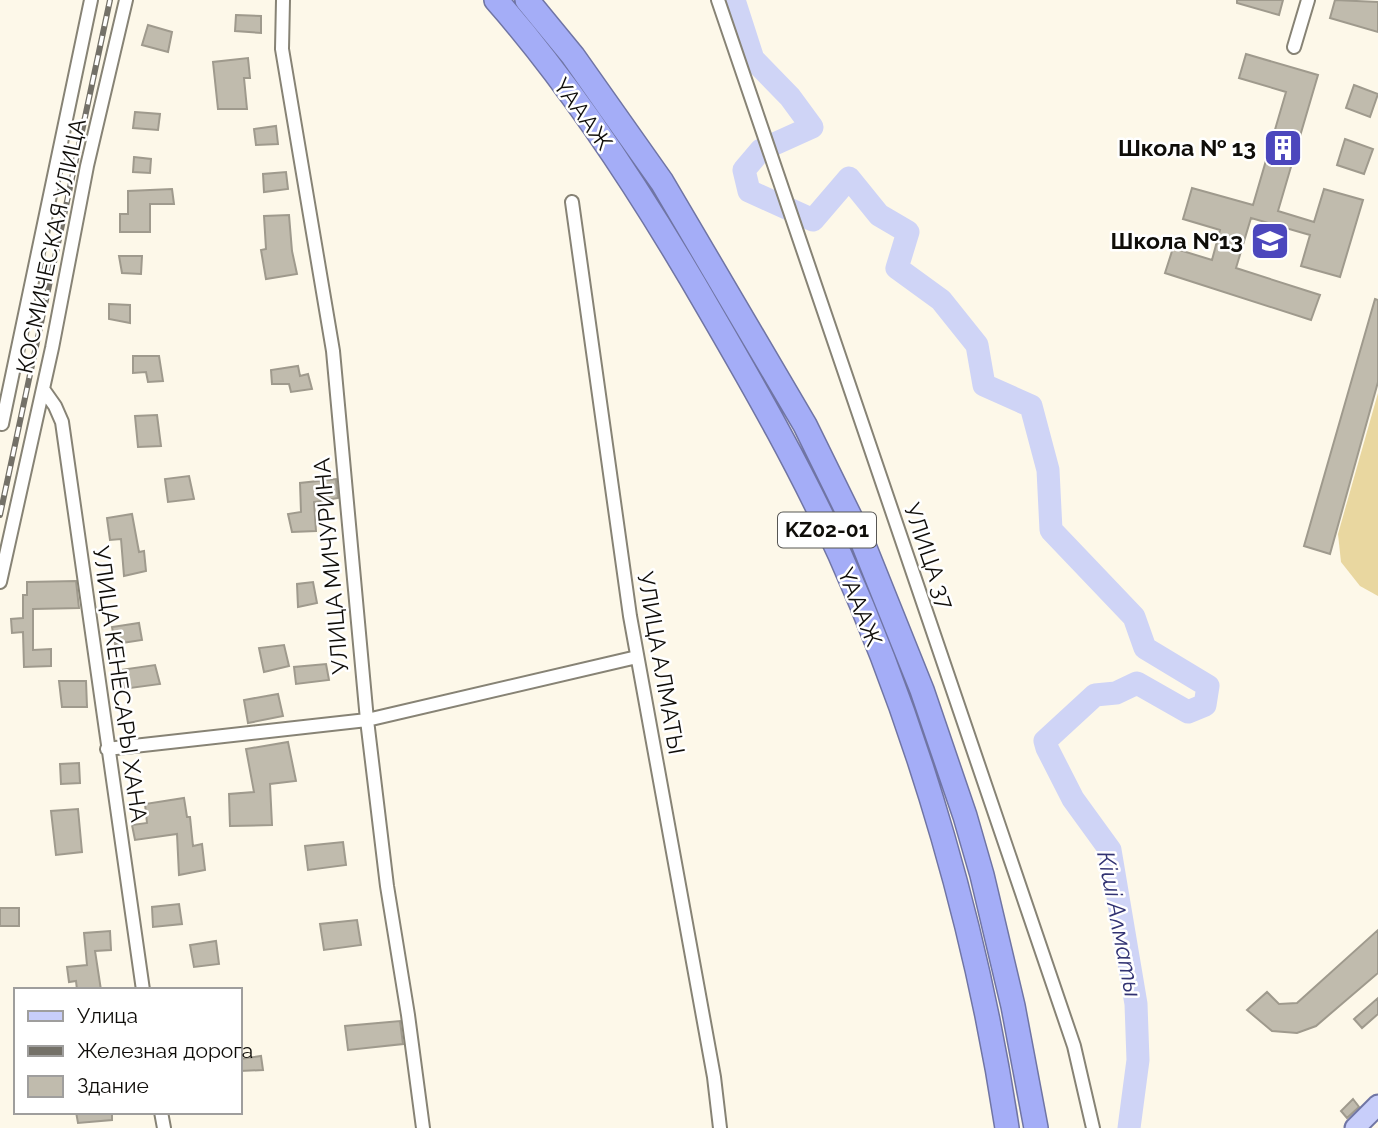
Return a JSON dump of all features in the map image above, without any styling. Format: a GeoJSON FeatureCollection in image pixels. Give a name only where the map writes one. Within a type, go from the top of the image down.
{"type":"FeatureCollection","features":[{"type":"Feature","properties":{"kind":"highway","name":"ҮАААЖ"},"geometry":{"type":"LineString","coordinates":[[496,0],[587,118],[678,256],[758,394],[839,554],[888,678],[932,806],[980,985],[1007,1128]]}},
{"type":"Feature","properties":{"kind":"highway","name":"ҮАААЖ"},"geometry":{"type":"LineString","coordinates":[[527,0],[573,56],[662,182],[805,425],[863,543],[917,678],[965,816],[1013,1006],[1036,1128]]}},
{"type":"Feature","properties":{"kind":"main road"},"geometry":{"type":"LineString","coordinates":[[1355,1128],[1378,1105]]}},
{"type":"Feature","properties":{"kind":"street"},"geometry":{"type":"LineString","coordinates":[[0,423],[2,424],[90,0]]}},
{"type":"Feature","properties":{"kind":"street","name":"КОСМИЧЕСКАЯ УЛИЦА"},"geometry":{"type":"LineString","coordinates":[[0,582],[43,389],[87,166],[126,0]]}},
{"type":"Feature","properties":{"kind":"street","name":"УЛИЦА МИЧУРИНА"},"geometry":{"type":"LineString","coordinates":[[283,0],[282,49],[333,351],[367,720],[387,886],[423,1128]]}},
{"type":"Feature","properties":{"kind":"street","name":"УЛИЦА 37"},"geometry":{"type":"LineString","coordinates":[[718,0],[1074,1046],[1093,1128]]}},
{"type":"Feature","properties":{"kind":"street"},"geometry":{"type":"LineString","coordinates":[[1294,47],[1308,0]]}},
{"type":"Feature","properties":{"kind":"street","name":"УЛИЦА АЛМАТЫ"},"geometry":{"type":"LineString","coordinates":[[572,202],[637,657],[714,1077],[720,1128]]}},
{"type":"Feature","properties":{"kind":"street","name":"УЛИЦА КЕНЕСАРЫ ХАНА"},"geometry":{"type":"LineString","coordinates":[[43,389],[62,422],[143,988]]}},
{"type":"Feature","properties":{"kind":"street"},"geometry":{"type":"LineString","coordinates":[[107,749],[367,720],[637,657]]}},
{"type":"Feature","properties":{"kind":"shaded area"},"geometry":{"type":"Polygon","coordinates":[[[1378,393],[1378,596],[1360,586],[1341,562],[1338,534],[1378,393]]]}},
{"type":"Feature","properties":{"kind":"building"},"geometry":{"type":"Polygon","coordinates":[[[1237,0],[1283,0],[1279,15],[1237,3],[1237,0]]]}},
{"type":"Feature","properties":{"kind":"building"},"geometry":{"type":"Polygon","coordinates":[[[1335,0],[1378,2],[1378,32],[1330,18],[1335,0]]]}},
{"type":"Feature","properties":{"kind":"building"},"geometry":{"type":"Polygon","coordinates":[[[236,15],[261,16],[261,33],[235,31],[236,15]]]}},
{"type":"Feature","properties":{"kind":"building"},"geometry":{"type":"Polygon","coordinates":[[[148,25],[172,32],[168,52],[142,45],[148,25]]]}},
{"type":"Feature","properties":{"kind":"building"},"geometry":{"type":"Polygon","coordinates":[[[1246,54],[1318,75],[1278,211],[1314,222],[1324,189],[1363,200],[1340,277],[1301,266],[1310,235],[1251,218],[1236,268],[1320,295],[1311,320],[1165,273],[1173,248],[1212,260],[1220,230],[1183,219],[1192,188],[1253,205],[1286,92],[1239,78],[1246,54]]]}},
{"type":"Feature","properties":{"kind":"building"},"geometry":{"type":"Polygon","coordinates":[[[248,58],[250,78],[244,78],[247,109],[218,109],[213,62],[248,58]]]}},
{"type":"Feature","properties":{"kind":"building"},"geometry":{"type":"Polygon","coordinates":[[[1354,85],[1378,94],[1370,117],[1346,108],[1354,85]]]}},
{"type":"Feature","properties":{"kind":"building"},"geometry":{"type":"Polygon","coordinates":[[[135,112],[160,114],[158,130],[133,128],[135,112]]]}},
{"type":"Feature","properties":{"kind":"building"},"geometry":{"type":"Polygon","coordinates":[[[276,126],[278,144],[256,145],[254,129],[276,126]]]}},
{"type":"Feature","properties":{"kind":"building"},"geometry":{"type":"Polygon","coordinates":[[[1345,139],[1373,149],[1364,174],[1337,165],[1345,139]]]}},
{"type":"Feature","properties":{"kind":"building"},"geometry":{"type":"Polygon","coordinates":[[[134,157],[151,159],[150,173],[133,172],[134,157]]]}},
{"type":"Feature","properties":{"kind":"building"},"geometry":{"type":"Polygon","coordinates":[[[286,172],[288,189],[264,192],[263,174],[286,172]]]}},
{"type":"Feature","properties":{"kind":"building"},"geometry":{"type":"Polygon","coordinates":[[[172,189],[174,204],[150,204],[150,232],[120,232],[120,214],[128,214],[128,191],[172,189]]]}},
{"type":"Feature","properties":{"kind":"building"},"geometry":{"type":"Polygon","coordinates":[[[289,215],[297,274],[266,279],[261,250],[266,249],[264,216],[289,215]]]}},
{"type":"Feature","properties":{"kind":"building"},"geometry":{"type":"Polygon","coordinates":[[[119,256],[142,256],[141,274],[122,273],[119,256]]]}},
{"type":"Feature","properties":{"kind":"building"},"geometry":{"type":"Polygon","coordinates":[[[1375,299],[1378,300],[1378,382],[1330,554],[1304,546],[1375,299]]]}},
{"type":"Feature","properties":{"kind":"building"},"geometry":{"type":"Polygon","coordinates":[[[109,304],[130,305],[130,323],[109,319],[109,304]]]}},
{"type":"Feature","properties":{"kind":"building"},"geometry":{"type":"Polygon","coordinates":[[[133,356],[159,356],[163,381],[148,382],[146,372],[133,373],[133,356]]]}},
{"type":"Feature","properties":{"kind":"building"},"geometry":{"type":"Polygon","coordinates":[[[298,366],[300,376],[308,374],[312,389],[291,392],[289,384],[272,384],[271,370],[298,366]]]}},
{"type":"Feature","properties":{"kind":"building"},"geometry":{"type":"Polygon","coordinates":[[[157,415],[161,446],[138,447],[135,416],[157,415]]]}},
{"type":"Feature","properties":{"kind":"building"},"geometry":{"type":"Polygon","coordinates":[[[189,476],[194,499],[168,502],[165,479],[189,476]]]}},
{"type":"Feature","properties":{"kind":"building"},"geometry":{"type":"Polygon","coordinates":[[[336,479],[338,498],[314,502],[316,531],[292,532],[288,514],[301,512],[300,483],[336,479]]]}},
{"type":"Feature","properties":{"kind":"building"},"geometry":{"type":"Polygon","coordinates":[[[132,514],[139,552],[144,551],[146,571],[124,576],[121,539],[110,540],[107,518],[132,514]]]}},
{"type":"Feature","properties":{"kind":"building"},"geometry":{"type":"Polygon","coordinates":[[[76,581],[79,608],[33,609],[33,650],[51,649],[51,666],[24,667],[23,632],[12,633],[11,619],[23,618],[23,595],[27,595],[27,582],[76,581]]]}},
{"type":"Feature","properties":{"kind":"building"},"geometry":{"type":"Polygon","coordinates":[[[313,582],[317,603],[298,607],[297,584],[313,582]]]}},
{"type":"Feature","properties":{"kind":"building"},"geometry":{"type":"Polygon","coordinates":[[[139,623],[142,640],[115,644],[112,627],[139,623]]]}},
{"type":"Feature","properties":{"kind":"building"},"geometry":{"type":"Polygon","coordinates":[[[284,645],[289,666],[264,672],[259,648],[284,645]]]}},
{"type":"Feature","properties":{"kind":"building"},"geometry":{"type":"Polygon","coordinates":[[[326,664],[329,680],[296,684],[294,667],[326,664]]]}},
{"type":"Feature","properties":{"kind":"building"},"geometry":{"type":"Polygon","coordinates":[[[155,665],[160,684],[123,689],[120,670],[155,665]]]}},
{"type":"Feature","properties":{"kind":"building"},"geometry":{"type":"Polygon","coordinates":[[[59,681],[86,681],[87,707],[62,707],[59,681]]]}},
{"type":"Feature","properties":{"kind":"building"},"geometry":{"type":"Polygon","coordinates":[[[278,694],[283,716],[248,723],[244,700],[278,694]]]}},
{"type":"Feature","properties":{"kind":"building"},"geometry":{"type":"Polygon","coordinates":[[[288,742],[296,781],[270,784],[272,825],[230,826],[229,794],[254,792],[246,749],[288,742]]]}},
{"type":"Feature","properties":{"kind":"building"},"geometry":{"type":"Polygon","coordinates":[[[79,763],[80,783],[61,784],[60,764],[79,763]]]}},
{"type":"Feature","properties":{"kind":"building"},"geometry":{"type":"Polygon","coordinates":[[[184,798],[187,817],[190,817],[193,846],[202,844],[205,870],[179,875],[177,834],[135,840],[132,825],[147,823],[145,804],[184,798]]]}},
{"type":"Feature","properties":{"kind":"building"},"geometry":{"type":"Polygon","coordinates":[[[78,809],[82,852],[56,855],[51,811],[78,809]]]}},
{"type":"Feature","properties":{"kind":"building"},"geometry":{"type":"Polygon","coordinates":[[[343,842],[346,865],[308,870],[305,846],[343,842]]]}},
{"type":"Feature","properties":{"kind":"building"},"geometry":{"type":"Polygon","coordinates":[[[179,904],[182,924],[153,927],[152,907],[179,904]]]}},
{"type":"Feature","properties":{"kind":"building"},"geometry":{"type":"Polygon","coordinates":[[[0,908],[19,908],[19,926],[0,926],[0,908]]]}},
{"type":"Feature","properties":{"kind":"building"},"geometry":{"type":"Polygon","coordinates":[[[357,920],[361,945],[324,950],[320,924],[357,920]]]}},
{"type":"Feature","properties":{"kind":"building"},"geometry":{"type":"Polygon","coordinates":[[[1378,930],[1378,973],[1316,1026],[1297,1033],[1272,1031],[1247,1010],[1267,992],[1279,1004],[1297,1003],[1378,930]]]}},
{"type":"Feature","properties":{"kind":"building"},"geometry":{"type":"Polygon","coordinates":[[[110,931],[111,950],[95,951],[101,988],[77,988],[76,981],[69,982],[67,967],[87,965],[84,933],[110,931]]]}},
{"type":"Feature","properties":{"kind":"building"},"geometry":{"type":"Polygon","coordinates":[[[216,941],[219,964],[194,967],[190,945],[216,941]]]}},
{"type":"Feature","properties":{"kind":"building"},"geometry":{"type":"Polygon","coordinates":[[[1378,998],[1378,1014],[1362,1028],[1354,1019],[1378,998]]]}},
{"type":"Feature","properties":{"kind":"building"},"geometry":{"type":"Polygon","coordinates":[[[400,1021],[403,1044],[348,1050],[345,1026],[400,1021]]]}},
{"type":"Feature","properties":{"kind":"building"},"geometry":{"type":"Polygon","coordinates":[[[261,1056],[263,1070],[242,1071],[242,1059],[261,1056]]]}},
{"type":"Feature","properties":{"kind":"building"},"geometry":{"type":"Polygon","coordinates":[[[1353,1099],[1359,1107],[1347,1118],[1341,1111],[1353,1099]]]}},
{"type":"Feature","properties":{"kind":"building"},"geometry":{"type":"Polygon","coordinates":[[[76,1114],[112,1114],[112,1120],[78,1123],[76,1114]]]}},
{"type":"Feature","properties":{"kind":"waterway","name":"Кіші Алматы"},"geometry":{"type":"LineString","coordinates":[[734,0],[753,59],[790,97],[812,127],[761,150],[744,170],[749,191],[813,220],[849,178],[879,215],[908,232],[897,268],[941,300],[977,345],[984,385],[1031,406],[1048,470],[1051,530],[1134,617],[1145,648],[1208,686],[1205,705],[1188,712],[1137,683],[1116,693],[1095,695],[1045,741],[1073,799],[1110,850],[1136,1004],[1138,1060],[1129,1128]]}},
{"type":"Feature","properties":{"kind":"railway"},"geometry":{"type":"LineString","coordinates":[[0,515],[110,0]]}},
{"type":"Feature","properties":{"kind":"place","name":"Школа № 13"},"geometry":{"type":"Point","coordinates":[1283,148]}},
{"type":"Feature","properties":{"kind":"place","name":"Школа №13"},"geometry":{"type":"Point","coordinates":[1270,241]}}]}
